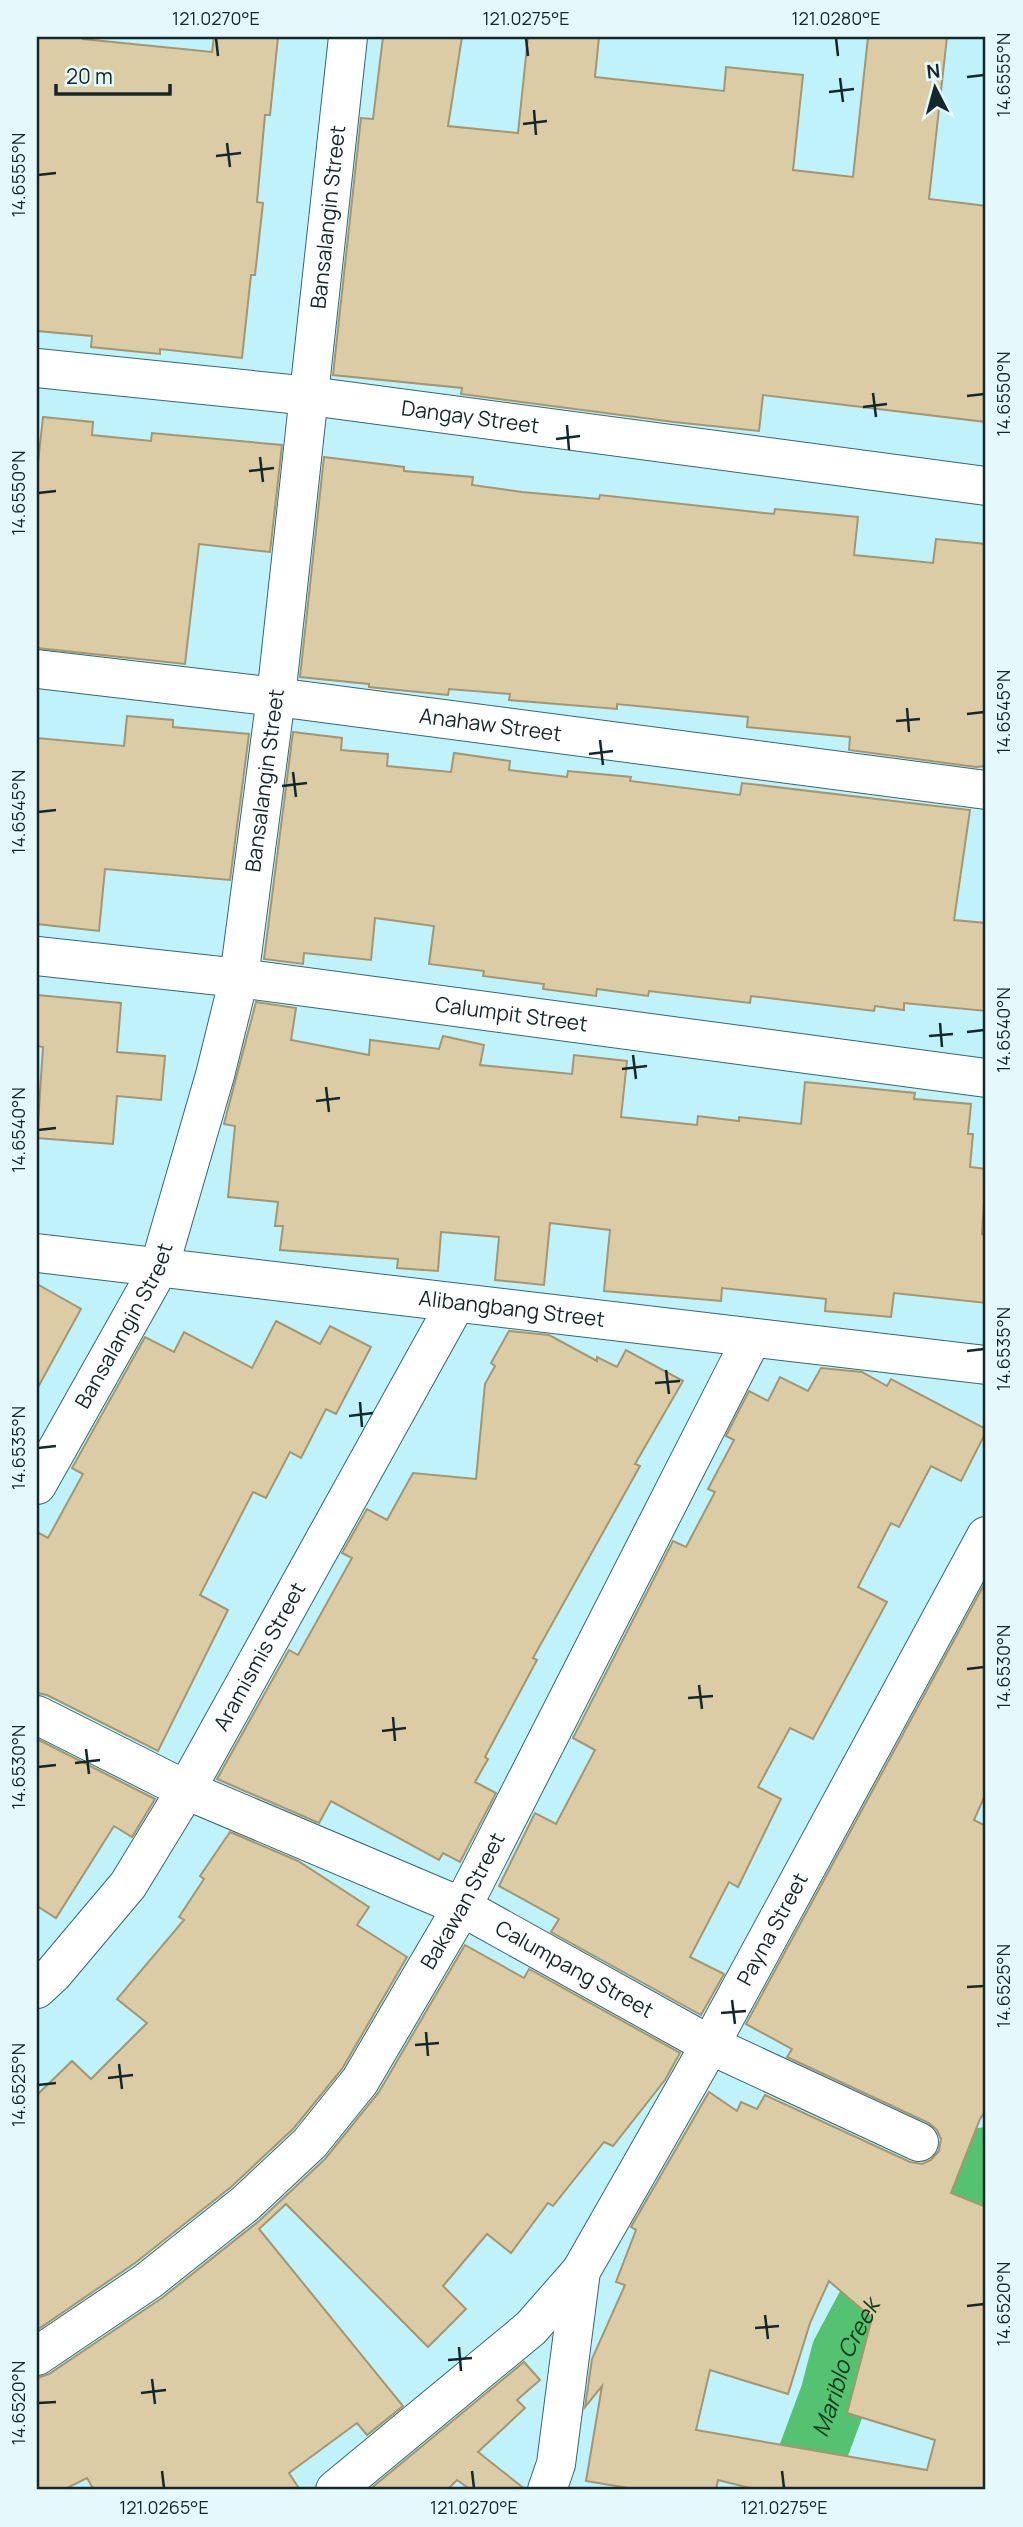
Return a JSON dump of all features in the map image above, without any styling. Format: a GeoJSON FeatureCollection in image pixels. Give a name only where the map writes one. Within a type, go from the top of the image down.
{"type":"FeatureCollection","features":[{"type":"Feature","properties":{"kind":"street","name":"Bansalangin Street"},"geometry":{"type":"LineString","coordinates":[[37,1485],[159,1268],[215,1075],[239,978],[310,397],[348,37]]}},
{"type":"Feature","properties":{"kind":"street","name":"Dangay Street"},"geometry":{"type":"LineString","coordinates":[[37,368],[310,397],[986,486]]}},
{"type":"Feature","properties":{"kind":"street","name":"Anahaw Street"},"geometry":{"type":"LineString","coordinates":[[37,669],[275,697],[986,790]]}},
{"type":"Feature","properties":{"kind":"street","name":"Calumpit Street"},"geometry":{"type":"LineString","coordinates":[[37,957],[239,978],[986,1078]]}},
{"type":"Feature","properties":{"kind":"street","name":"Alibangbang Street"},"geometry":{"type":"LineString","coordinates":[[37,1253],[986,1365]]}},
{"type":"Feature","properties":{"kind":"street","name":"Aramismis Street"},"geometry":{"type":"LineString","coordinates":[[37,1989],[53,1974],[128,1885],[186,1790],[456,1303]]}},
{"type":"Feature","properties":{"kind":"street","name":"Bakawan Street"},"geometry":{"type":"LineString","coordinates":[[37,2356],[148,2281],[246,2204],[310,2143],[360,2081],[462,1907],[752,1338]]}},
{"type":"Feature","properties":{"kind":"street","name":"Payna Street"},"geometry":{"type":"LineString","coordinates":[[547,2490],[555,2464],[581,2271],[710,2045],[986,1536]]}},
{"type":"Feature","properties":{"kind":"street","name":"Calumpang Street"},"geometry":{"type":"LineString","coordinates":[[37,1715],[186,1790],[462,1907],[710,2045],[919,2141]]}},
{"type":"Feature","properties":{"kind":"street"},"geometry":{"type":"LineString","coordinates":[[335,2490],[531,2328],[581,2271]]}},
{"type":"Feature","properties":{"kind":"building"},"geometry":{"type":"Polygon","coordinates":[[[37,37],[83,37],[212,52],[214,37],[278,37],[270,115],[265,115],[257,202],[263,203],[255,275],[251,275],[242,358],[160,349],[160,354],[91,347],[92,336],[37,331],[37,37]]]}},
{"type":"Feature","properties":{"kind":"building"},"geometry":{"type":"Polygon","coordinates":[[[383,37],[462,37],[448,126],[518,133],[528,37],[599,37],[595,77],[724,91],[726,67],[803,75],[793,170],[853,177],[868,37],[947,37],[929,199],[986,206],[986,422],[763,395],[759,431],[461,394],[462,388],[333,375],[361,118],[373,119],[383,37]]]}},
{"type":"Feature","properties":{"kind":"building"},"geometry":{"type":"Polygon","coordinates":[[[43,417],[93,422],[92,435],[151,441],[152,433],[282,445],[270,552],[199,544],[185,664],[37,648],[37,472],[43,417]]]}},
{"type":"Feature","properties":{"kind":"building"},"geometry":{"type":"Polygon","coordinates":[[[324,457],[404,467],[404,471],[473,477],[472,485],[522,492],[599,499],[600,495],[774,514],[775,509],[858,517],[854,555],[933,563],[936,539],[986,544],[986,766],[976,767],[849,750],[850,737],[747,727],[748,717],[617,704],[617,709],[509,700],[510,694],[449,689],[448,695],[300,677],[324,457]]]}},
{"type":"Feature","properties":{"kind":"building"},"geometry":{"type":"Polygon","coordinates":[[[127,716],[173,720],[173,727],[249,734],[230,880],[105,869],[99,931],[37,924],[37,738],[124,746],[127,716]]]}},
{"type":"Feature","properties":{"kind":"building"},"geometry":{"type":"Polygon","coordinates":[[[293,732],[342,738],[341,750],[388,754],[387,766],[451,772],[454,753],[510,761],[509,770],[567,777],[568,771],[631,777],[630,781],[740,795],[742,783],[970,810],[954,920],[986,923],[986,1011],[904,1003],[904,1010],[875,1006],[874,1011],[751,996],[750,1003],[649,991],[648,996],[597,989],[596,996],[543,989],[544,984],[483,976],[484,971],[429,964],[434,926],[375,918],[371,960],[304,953],[303,964],[264,959],[293,732]]]}},
{"type":"Feature","properties":{"kind":"building"},"geometry":{"type":"Polygon","coordinates":[[[37,995],[121,1003],[117,1052],[165,1056],[161,1100],[117,1096],[113,1144],[37,1138],[43,1047],[37,1046],[37,995]]]}},
{"type":"Feature","properties":{"kind":"building"},"geometry":{"type":"Polygon","coordinates":[[[256,1002],[296,1008],[291,1040],[369,1055],[370,1040],[439,1049],[443,1036],[484,1045],[480,1065],[572,1074],[574,1055],[627,1061],[621,1117],[697,1125],[698,1116],[739,1121],[739,1117],[801,1124],[805,1082],[915,1093],[914,1099],[971,1104],[968,1134],[973,1134],[970,1167],[986,1169],[982,1234],[986,1234],[986,1303],[894,1293],[891,1317],[825,1311],[826,1299],[722,1288],[721,1301],[604,1291],[610,1230],[550,1223],[544,1285],[495,1280],[499,1237],[441,1232],[438,1271],[397,1268],[398,1259],[280,1250],[283,1226],[275,1226],[278,1202],[228,1197],[235,1126],[224,1124],[256,1002]]]}},
{"type":"Feature","properties":{"kind":"building"},"geometry":{"type":"Polygon","coordinates":[[[37,1284],[81,1309],[37,1389],[37,1284]]]}},
{"type":"Feature","properties":{"kind":"building"},"geometry":{"type":"Polygon","coordinates":[[[276,1321],[320,1344],[330,1326],[371,1347],[336,1414],[326,1409],[301,1458],[290,1452],[266,1498],[253,1492],[200,1595],[228,1610],[158,1751],[47,1695],[37,1693],[37,1532],[48,1538],[83,1474],[72,1468],[145,1337],[174,1352],[184,1332],[252,1368],[276,1321]]]}},
{"type":"Feature","properties":{"kind":"building"},"geometry":{"type":"Polygon","coordinates":[[[509,1331],[549,1335],[597,1361],[597,1357],[617,1367],[626,1350],[683,1381],[635,1464],[640,1466],[533,1658],[537,1660],[485,1757],[488,1759],[475,1782],[496,1793],[460,1862],[443,1853],[439,1860],[331,1801],[319,1823],[217,1779],[289,1650],[298,1655],[352,1558],[342,1553],[367,1509],[387,1520],[413,1473],[476,1479],[485,1384],[495,1366],[491,1363],[509,1331]]]}},
{"type":"Feature","properties":{"kind":"building"},"geometry":{"type":"Polygon","coordinates":[[[821,1368],[862,1372],[887,1386],[891,1379],[986,1429],[986,1432],[961,1481],[931,1466],[899,1527],[891,1523],[858,1587],[887,1602],[813,1739],[790,1728],[758,1787],[781,1799],[738,1887],[729,1882],[690,1957],[724,1974],[701,2015],[551,1932],[559,1919],[499,1886],[535,1813],[556,1824],[595,1750],[573,1738],[673,1541],[686,1547],[715,1492],[708,1489],[734,1440],[726,1436],[749,1391],[768,1401],[780,1377],[808,1391],[821,1368]]]}},
{"type":"Feature","properties":{"kind":"building"},"geometry":{"type":"Polygon","coordinates":[[[986,1581],[986,1793],[974,1820],[986,1826],[986,2110],[951,2193],[986,2207],[986,2490],[758,2490],[718,2480],[716,2490],[640,2490],[586,2481],[602,2386],[585,2407],[592,2359],[625,2285],[616,2282],[636,2230],[631,2227],[709,2092],[737,2111],[741,2102],[757,2109],[765,2095],[910,2162],[922,2164],[931,2160],[939,2151],[941,2139],[937,2130],[929,2123],[787,2057],[792,2049],[746,2024],[986,1581]],[[829,2281],[810,2323],[788,2394],[710,2370],[696,2430],[927,2470],[935,2440],[847,2413],[872,2318],[829,2281]]]}},
{"type":"Feature","properties":{"kind":"building"},"geometry":{"type":"Polygon","coordinates":[[[37,1739],[155,1799],[132,1837],[114,1826],[56,1918],[37,1906],[37,1739]]]}},
{"type":"Feature","properties":{"kind":"building"},"geometry":{"type":"Polygon","coordinates":[[[230,1832],[298,1861],[369,1907],[357,1925],[407,1957],[342,2069],[294,2128],[231,2187],[135,2263],[37,2330],[37,2095],[72,2061],[91,2079],[147,2023],[117,1999],[184,1920],[179,1917],[204,1879],[200,1876],[230,1832]]]}},
{"type":"Feature","properties":{"kind":"building"},"geometry":{"type":"Polygon","coordinates":[[[465,1945],[524,1978],[529,1969],[680,2053],[665,2080],[613,2146],[604,2142],[553,2206],[548,2203],[511,2253],[487,2234],[443,2286],[466,2309],[428,2347],[286,2204],[259,2229],[403,2406],[367,2435],[357,2423],[289,2473],[300,2490],[94,2490],[87,2478],[63,2490],[37,2490],[37,2378],[49,2374],[162,2298],[259,2221],[325,2159],[379,2092],[465,1945]]]}},
{"type":"Feature","properties":{"kind":"building"},"geometry":{"type":"Polygon","coordinates":[[[524,2362],[540,2380],[517,2400],[525,2408],[478,2452],[526,2490],[471,2490],[457,2480],[447,2490],[369,2490],[524,2362]]]}},
{"type":"Feature","properties":{"kind":"waterway","name":"Mariblo Creek"},"geometry":{"type":"LineString","coordinates":[[799,2490],[834,2396],[845,2354],[876,2296],[914,2320],[944,2229],[986,2161]]}}]}
